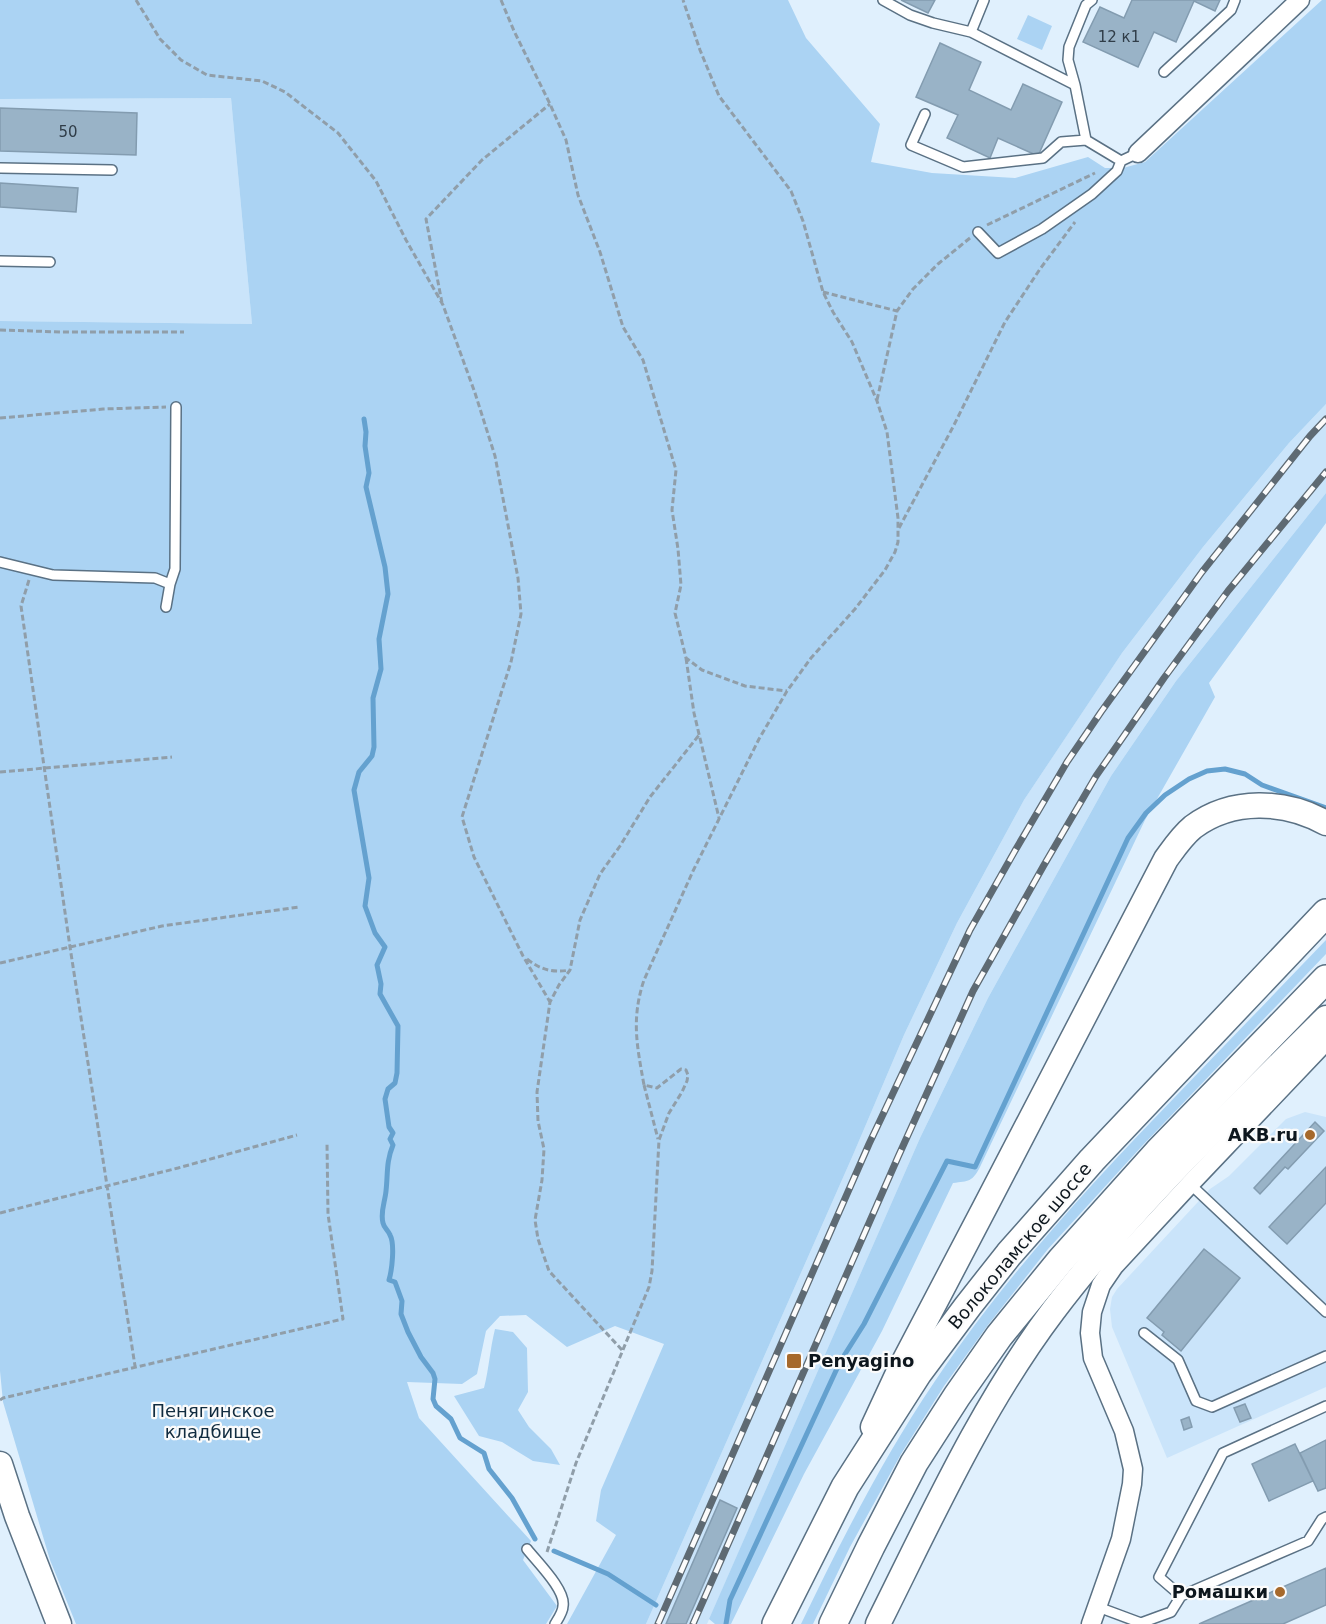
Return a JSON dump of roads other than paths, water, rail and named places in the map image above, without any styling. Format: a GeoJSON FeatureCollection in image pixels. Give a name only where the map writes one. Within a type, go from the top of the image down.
{"type":"FeatureCollection","features":[{"type":"Feature","properties":{"kind":"main road"},"geometry":{"type":"LineString","coordinates":[[844,1487],[898,1371],[1166,859],[1192,828],[1219,814],[1244,806],[1268,805],[1299,810],[1326,824]]}},
{"type":"Feature","properties":{"kind":"main road","name":"Волоколамское шоссе"},"geometry":{"type":"LineString","coordinates":[[776,1624],[844,1487],[918,1373],[968,1306],[1009,1254],[1092,1160],[1326,913]]}},
{"type":"Feature","properties":{"kind":"main road"},"geometry":{"type":"LineString","coordinates":[[833,1624],[914,1463],[999,1336],[1061,1260],[1158,1152],[1326,979]]}},
{"type":"Feature","properties":{"kind":"main road"},"geometry":{"type":"LineString","coordinates":[[878,1624],[975,1435],[1020,1359],[1052,1312],[1114,1236],[1212,1132],[1326,1018]]}},
{"type":"Feature","properties":{"kind":"main road"},"geometry":{"type":"LineString","coordinates":[[0,1464],[13,1517],[59,1624]]}},
{"type":"Feature","properties":{"kind":"street"},"geometry":{"type":"LineString","coordinates":[[1129,157],[1300,0]]}},
{"type":"Feature","properties":{"kind":"street"},"geometry":{"type":"LineString","coordinates":[[1095,1616],[1121,1539],[1132,1484],[1132,1468],[1125,1431],[1102,1381],[1089,1333],[1092,1312],[1101,1285],[1114,1266],[1326,1041]]}},
{"type":"Feature","properties":{"kind":"street"},"geometry":{"type":"LineString","coordinates":[[1294,1074],[1310,1065],[1326,1063]]}},
{"type":"Feature","properties":{"kind":"lane"},"geometry":{"type":"LineString","coordinates":[[883,0],[910,15],[971,32],[1075,85]]}},
{"type":"Feature","properties":{"kind":"lane"},"geometry":{"type":"LineString","coordinates":[[971,32],[984,0]]}},
{"type":"Feature","properties":{"kind":"lane"},"geometry":{"type":"LineString","coordinates":[[1086,141],[1068,60],[1069,47],[1086,5],[1092,0]]}},
{"type":"Feature","properties":{"kind":"lane"},"geometry":{"type":"LineString","coordinates":[[1164,72],[1231,10],[1235,0]]}},
{"type":"Feature","properties":{"kind":"lane"},"geometry":{"type":"LineString","coordinates":[[925,114],[911,145],[963,167],[1042,159],[1061,142],[1086,141],[1129,157],[1092,194],[1042,229],[998,253],[978,232]]}},
{"type":"Feature","properties":{"kind":"lane"},"geometry":{"type":"LineString","coordinates":[[0,168],[111,170]]}},
{"type":"Feature","properties":{"kind":"lane"},"geometry":{"type":"LineString","coordinates":[[0,261],[50,262]]}},
{"type":"Feature","properties":{"kind":"lane"},"geometry":{"type":"LineString","coordinates":[[166,607],[175,569],[176,407]]}},
{"type":"Feature","properties":{"kind":"lane"},"geometry":{"type":"LineString","coordinates":[[0,562],[53,575],[155,578],[170,585]]}},
{"type":"Feature","properties":{"kind":"lane"},"geometry":{"type":"LineString","coordinates":[[1190,1184],[1326,1312]]}},
{"type":"Feature","properties":{"kind":"lane"},"geometry":{"type":"LineString","coordinates":[[1144,1333],[1178,1360],[1196,1401],[1212,1407],[1326,1356]]}},
{"type":"Feature","properties":{"kind":"lane"},"geometry":{"type":"LineString","coordinates":[[1181,1596],[1159,1576],[1223,1453],[1326,1406]]}},
{"type":"Feature","properties":{"kind":"lane"},"geometry":{"type":"LineString","coordinates":[[1095,1616],[1141,1623],[1171,1612],[1181,1596],[1308,1541],[1322,1519],[1326,1517]]}},
{"type":"Feature","properties":{"kind":"lane"},"geometry":{"type":"LineString","coordinates":[[527,1550],[561,1593],[563,1609],[555,1624]]}},
{"type":"Feature","properties":{"kind":"waterway"},"geometry":{"type":"LineString","coordinates":[[364,419],[369,473],[366,487],[385,567],[388,594],[379,639],[381,669],[373,698],[374,747],[372,756],[359,772],[354,790],[369,878],[365,906],[375,933],[385,947],[377,965],[381,984],[380,994],[398,1026],[397,1073],[395,1083],[388,1089],[385,1099],[389,1127],[393,1133],[390,1139],[393,1145],[388,1162],[382,1215],[384,1225],[392,1239],[392,1264],[389,1280],[395,1282],[402,1301],[401,1314],[408,1332],[421,1357],[433,1373],[435,1379],[433,1399],[436,1406],[451,1419],[460,1438],[484,1453],[489,1469],[512,1498],[535,1539]]}},
{"type":"Feature","properties":{"kind":"waterway"},"geometry":{"type":"LineString","coordinates":[[726,1624],[730,1600],[840,1362],[864,1324],[947,1161],[975,1167],[1128,838],[1146,813],[1165,795],[1189,779],[1207,771],[1225,769],[1245,774],[1262,785],[1326,808]]}},
{"type":"Feature","properties":{"kind":"waterway"},"geometry":{"type":"LineString","coordinates":[[554,1551],[608,1574],[656,1605]]}},
{"type":"Feature","properties":{"kind":"railway"},"geometry":{"type":"LineString","coordinates":[[658,1624],[869,1144],[970,930],[1067,762],[1101,712],[1202,572],[1326,419]]}},
{"type":"Feature","properties":{"kind":"railway"},"geometry":{"type":"LineString","coordinates":[[693,1624],[973,991],[1096,776],[1228,591],[1326,472]]}},
{"type":"Feature","properties":{"kind":"place","name":"AKB.ru"},"geometry":{"type":"Point","coordinates":[1310,1135]}},
{"type":"Feature","properties":{"kind":"place","name":"Penyagino"},"geometry":{"type":"Point","coordinates":[794,1361]}},
{"type":"Feature","properties":{"kind":"place","name":"Ромашки"},"geometry":{"type":"Point","coordinates":[1280,1592]}},
{"type":"Feature","properties":{"kind":"park label","name":"Пенягинское кладбище"},"geometry":{"type":"Point","coordinates":[213,1421]}}]}
